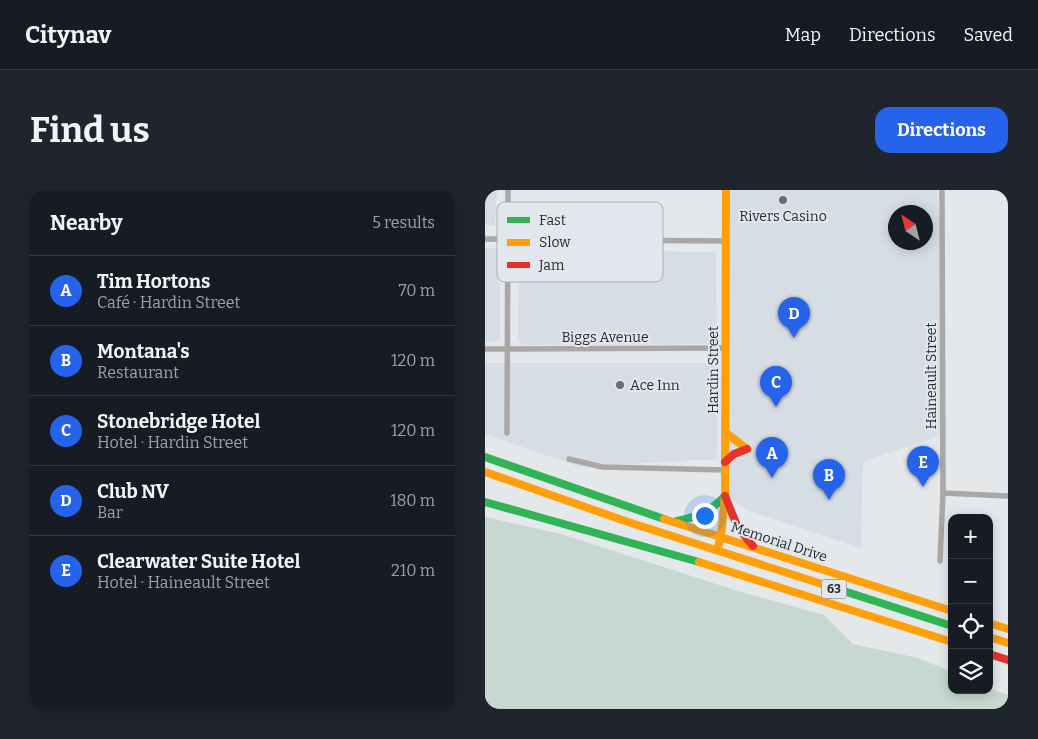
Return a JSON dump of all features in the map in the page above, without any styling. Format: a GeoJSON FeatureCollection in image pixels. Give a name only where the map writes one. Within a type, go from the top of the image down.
{"type":"FeatureCollection","features":[{"type":"Feature","properties":{"kind":"main road","name":"Hardin Street"},"geometry":{"type":"LineString","coordinates":[[717,550],[721,537],[725,496],[726,190]]}},
{"type":"Feature","properties":{"kind":"main road"},"geometry":{"type":"LineString","coordinates":[[725,432],[747,449],[734,454],[725,466]]}},
{"type":"Feature","properties":{"kind":"main road","name":"Memorial Drive"},"geometry":{"type":"LineString","coordinates":[[485,457],[674,522],[948,610]]}},
{"type":"Feature","properties":{"kind":"main road","name":"Memorial Drive"},"geometry":{"type":"LineString","coordinates":[[485,472],[609,516],[948,625]]}},
{"type":"Feature","properties":{"kind":"main road"},"geometry":{"type":"LineString","coordinates":[[674,522],[703,515],[713,509],[725,496],[738,528],[754,547]]}},
{"type":"Feature","properties":{"kind":"main road"},"geometry":{"type":"LineString","coordinates":[[485,502],[690,559],[948,641]]}},
{"type":"Feature","properties":{"kind":"main road"},"geometry":{"type":"LineString","coordinates":[[993,624],[1008,629]]}},
{"type":"Feature","properties":{"kind":"main road"},"geometry":{"type":"LineString","coordinates":[[993,638],[1008,643]]}},
{"type":"Feature","properties":{"kind":"main road"},"geometry":{"type":"LineString","coordinates":[[993,655],[1008,660]]}},
{"type":"Feature","properties":{"kind":"street","name":"Haineault Street"},"geometry":{"type":"LineString","coordinates":[[940,562],[943,493],[942,190]]}},
{"type":"Feature","properties":{"kind":"street"},"geometry":{"type":"LineString","coordinates":[[663,240],[725,241]]}},
{"type":"Feature","properties":{"kind":"street"},"geometry":{"type":"LineString","coordinates":[[507,433],[508,282]]}},
{"type":"Feature","properties":{"kind":"street","name":"Biggs Avenue"},"geometry":{"type":"LineString","coordinates":[[485,349],[725,348]]}},
{"type":"Feature","properties":{"kind":"street"},"geometry":{"type":"LineString","coordinates":[[569,459],[602,466],[725,466]]}},
{"type":"Feature","properties":{"kind":"street"},"geometry":{"type":"LineString","coordinates":[[943,493],[1008,496]]}},
{"type":"Feature","properties":{"kind":"shaded area"},"geometry":{"type":"Polygon","coordinates":[[[485,190],[497,190],[495,225],[485,225],[485,190]]]}},
{"type":"Feature","properties":{"kind":"shaded area"},"geometry":{"type":"Polygon","coordinates":[[[731,190],[937,190],[943,263],[943,435],[863,461],[861,548],[749,511],[725,496],[725,241],[731,190]]]}},
{"type":"Feature","properties":{"kind":"shaded area"},"geometry":{"type":"Polygon","coordinates":[[[485,248],[497,248],[497,282],[500,282],[500,341],[485,342],[485,248]]]}},
{"type":"Feature","properties":{"kind":"shaded area"},"geometry":{"type":"Polygon","coordinates":[[[663,251],[716,252],[717,344],[523,345],[518,341],[519,282],[663,282],[663,251]]]}},
{"type":"Feature","properties":{"kind":"shaded area"},"geometry":{"type":"Polygon","coordinates":[[[485,363],[718,363],[717,459],[580,467],[485,434],[485,363]]]}},
{"type":"Feature","properties":{"kind":"green space"},"geometry":{"type":"Polygon","coordinates":[[[485,517],[561,534],[738,591],[824,615],[853,644],[918,658],[948,670],[948,694],[993,694],[993,689],[1008,695],[1008,709],[485,709],[485,517]]]}},
{"type":"Feature","properties":{"kind":"traffic: fast"},"geometry":{"type":"LineString","coordinates":[[485,457],[664,519]]}},
{"type":"Feature","properties":{"kind":"traffic: fast"},"geometry":{"type":"LineString","coordinates":[[677,521],[703,513],[725,496]]}},
{"type":"Feature","properties":{"kind":"traffic: fast"},"geometry":{"type":"LineString","coordinates":[[485,502],[699,562]]}},
{"type":"Feature","properties":{"kind":"traffic: fast"},"geometry":{"type":"LineString","coordinates":[[822,584],[948,625]]}},
{"type":"Feature","properties":{"kind":"traffic: slow"},"geometry":{"type":"LineString","coordinates":[[717,550],[721,537],[725,496],[726,190]]}},
{"type":"Feature","properties":{"kind":"traffic: slow"},"geometry":{"type":"LineString","coordinates":[[725,432],[747,449]]}},
{"type":"Feature","properties":{"kind":"traffic: slow"},"geometry":{"type":"LineString","coordinates":[[485,472],[628,522],[822,584]]}},
{"type":"Feature","properties":{"kind":"traffic: slow"},"geometry":{"type":"LineString","coordinates":[[664,519],[948,610]]}},
{"type":"Feature","properties":{"kind":"traffic: slow"},"geometry":{"type":"LineString","coordinates":[[699,562],[948,641]]}},
{"type":"Feature","properties":{"kind":"traffic: slow"},"geometry":{"type":"LineString","coordinates":[[993,624],[1008,629]]}},
{"type":"Feature","properties":{"kind":"traffic: slow"},"geometry":{"type":"LineString","coordinates":[[993,638],[1008,643]]}},
{"type":"Feature","properties":{"kind":"traffic: jam"},"geometry":{"type":"LineString","coordinates":[[725,462],[734,454],[747,449]]}},
{"type":"Feature","properties":{"kind":"traffic: jam"},"geometry":{"type":"LineString","coordinates":[[725,496],[738,528],[753,546]]}},
{"type":"Feature","properties":{"kind":"traffic: jam"},"geometry":{"type":"LineString","coordinates":[[993,655],[1008,660]]}},
{"type":"Feature","properties":{"kind":"place","name":"Rivers Casino"},"geometry":{"type":"Point","coordinates":[783,200]}},
{"type":"Feature","properties":{"kind":"place","name":"Club NV"},"geometry":{"type":"Point","coordinates":[794,338]}},
{"type":"Feature","properties":{"kind":"place","name":"Ace Inn"},"geometry":{"type":"Point","coordinates":[620,385]}},
{"type":"Feature","properties":{"kind":"place","name":"Stonebridge Hotel"},"geometry":{"type":"Point","coordinates":[776,407]}},
{"type":"Feature","properties":{"kind":"place","name":"Tim Hortons"},"geometry":{"type":"Point","coordinates":[772,478]}},
{"type":"Feature","properties":{"kind":"place","name":"Clearwater Suite Hotel"},"geometry":{"type":"Point","coordinates":[923,487]}},
{"type":"Feature","properties":{"kind":"place","name":"Montana's"},"geometry":{"type":"Point","coordinates":[829,500]}}]}
